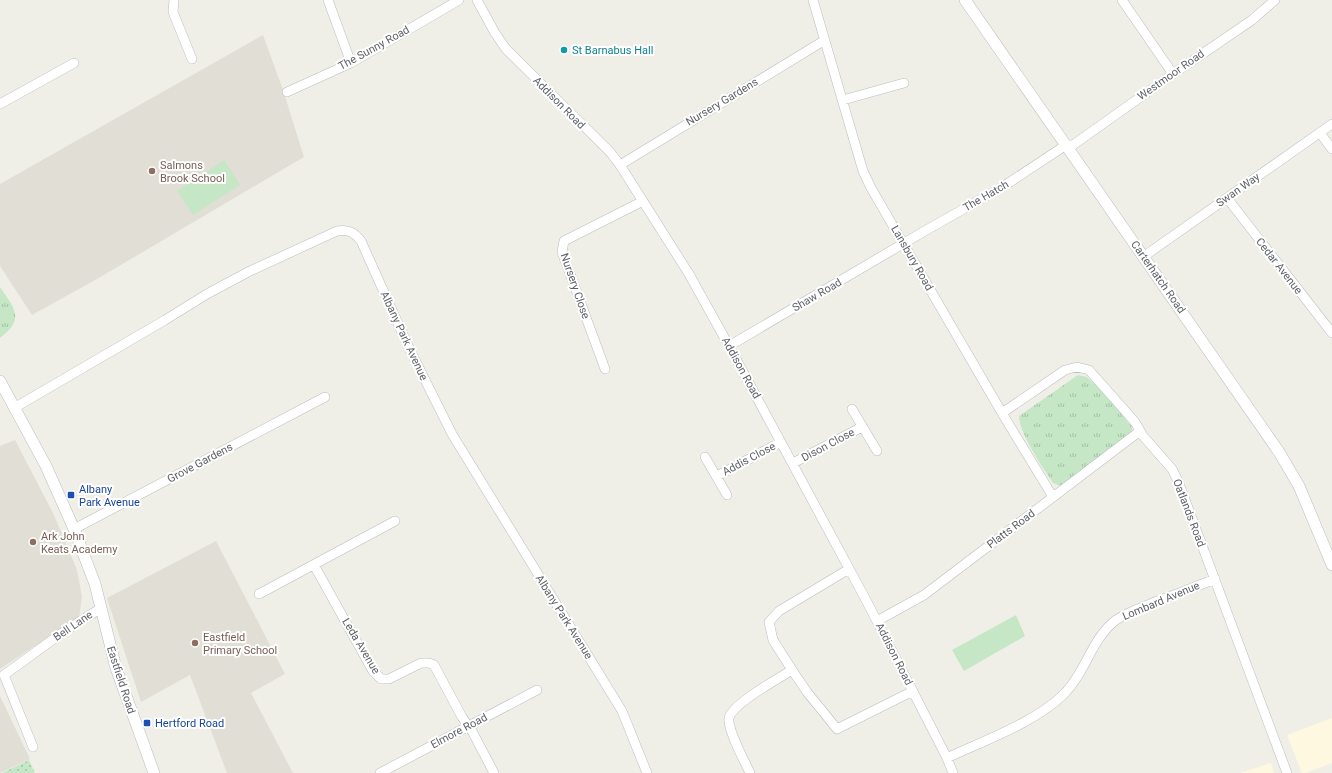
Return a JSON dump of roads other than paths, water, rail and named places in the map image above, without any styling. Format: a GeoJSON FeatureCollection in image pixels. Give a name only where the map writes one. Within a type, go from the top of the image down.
{"type":"FeatureCollection","features":[{"type":"Feature","properties":{"kind":"street"},"geometry":{"type":"LineString","coordinates":[[174,0],[173,12],[192,59]]}},
{"type":"Feature","properties":{"kind":"street"},"geometry":{"type":"LineString","coordinates":[[328,0],[352,62]]}},
{"type":"Feature","properties":{"kind":"street","name":"The Sunny Road"},"geometry":{"type":"LineString","coordinates":[[287,92],[352,62],[459,0]]}},
{"type":"Feature","properties":{"kind":"street","name":"Addison Road"},"geometry":{"type":"LineString","coordinates":[[477,0],[494,33],[506,49],[610,152],[620,164],[689,274],[793,463],[877,621],[913,690],[953,773]]}},
{"type":"Feature","properties":{"kind":"street","name":"Lansbury Road"},"geometry":{"type":"LineString","coordinates":[[813,0],[863,171],[871,188],[1002,413],[1053,497]]}},
{"type":"Feature","properties":{"kind":"street","name":"Carterhatch Road"},"geometry":{"type":"LineString","coordinates":[[965,0],[1279,452],[1299,486],[1332,565]]}},
{"type":"Feature","properties":{"kind":"street"},"geometry":{"type":"LineString","coordinates":[[1122,0],[1173,74]]}},
{"type":"Feature","properties":{"kind":"street","name":"Westmoor Road"},"geometry":{"type":"LineString","coordinates":[[1066,145],[1073,145],[1252,20],[1274,0]]}},
{"type":"Feature","properties":{"kind":"street","name":"Nursery Gardens"},"geometry":{"type":"LineString","coordinates":[[620,164],[824,40]]}},
{"type":"Feature","properties":{"kind":"street"},"geometry":{"type":"LineString","coordinates":[[0,104],[74,63]]}},
{"type":"Feature","properties":{"kind":"street"},"geometry":{"type":"LineString","coordinates":[[843,100],[904,83]]}},
{"type":"Feature","properties":{"kind":"street","name":"Swan Way"},"geometry":{"type":"LineString","coordinates":[[1143,256],[1332,124]]}},
{"type":"Feature","properties":{"kind":"street"},"geometry":{"type":"LineString","coordinates":[[1320,132],[1332,149]]}},
{"type":"Feature","properties":{"kind":"street","name":"The Hatch"},"geometry":{"type":"LineString","coordinates":[[904,244],[1004,186],[1066,145]]}},
{"type":"Feature","properties":{"kind":"street","name":"Cedar Avenue"},"geometry":{"type":"LineString","coordinates":[[1227,198],[1332,333]]}},
{"type":"Feature","properties":{"kind":"street","name":"Nursery Close"},"geometry":{"type":"LineString","coordinates":[[605,369],[562,252],[564,241],[643,201]]}},
{"type":"Feature","properties":{"kind":"street","name":"Albany Park Avenue"},"geometry":{"type":"LineString","coordinates":[[14,408],[207,294],[248,272],[338,231],[345,230],[352,232],[361,241],[409,348],[452,434],[622,711],[647,773]]}},
{"type":"Feature","properties":{"kind":"street","name":"Shaw Road"},"geometry":{"type":"LineString","coordinates":[[729,346],[904,244]]}},
{"type":"Feature","properties":{"kind":"street","name":"Oatlands Road"},"geometry":{"type":"LineString","coordinates":[[1002,413],[1065,370],[1077,367],[1089,370],[1135,422],[1143,436],[1172,469],[1178,481],[1287,773]]}},
{"type":"Feature","properties":{"kind":"street","name":"Bell Lane"},"geometry":{"type":"LineString","coordinates":[[0,381],[49,472],[74,528],[95,584],[101,608],[59,635],[4,675],[33,747]]}},
{"type":"Feature","properties":{"kind":"street","name":"Grove Gardens"},"geometry":{"type":"LineString","coordinates":[[74,528],[325,397]]}},
{"type":"Feature","properties":{"kind":"street","name":"Dison Close"},"geometry":{"type":"LineString","coordinates":[[852,409],[877,451]]}},
{"type":"Feature","properties":{"kind":"street","name":"Dison Close"},"geometry":{"type":"LineString","coordinates":[[793,463],[862,427]]}},
{"type":"Feature","properties":{"kind":"street","name":"Platts Road"},"geometry":{"type":"LineString","coordinates":[[877,621],[924,595],[1140,431]]}},
{"type":"Feature","properties":{"kind":"street","name":"Addis Close"},"geometry":{"type":"LineString","coordinates":[[717,476],[781,442]]}},
{"type":"Feature","properties":{"kind":"street","name":"Addis Close"},"geometry":{"type":"LineString","coordinates":[[705,457],[727,495]]}},
{"type":"Feature","properties":{"kind":"street"},"geometry":{"type":"LineString","coordinates":[[259,594],[395,521]]}},
{"type":"Feature","properties":{"kind":"street","name":"Leda Avenue"},"geometry":{"type":"LineString","coordinates":[[314,565],[373,671],[381,679],[389,679],[421,663],[429,663],[434,666],[468,726]]}},
{"type":"Feature","properties":{"kind":"street"},"geometry":{"type":"LineString","coordinates":[[849,569],[779,611],[769,622],[773,640],[807,692],[837,729],[913,690]]}},
{"type":"Feature","properties":{"kind":"street","name":"Lombard Avenue"},"geometry":{"type":"LineString","coordinates":[[947,758],[1046,710],[1071,686],[1095,644],[1103,633],[1116,621],[1131,612],[1215,579]]}},
{"type":"Feature","properties":{"kind":"street","name":"Eastfield Road"},"geometry":{"type":"LineString","coordinates":[[101,608],[116,668],[154,773]]}},
{"type":"Feature","properties":{"kind":"street"},"geometry":{"type":"LineString","coordinates":[[750,773],[730,729],[729,718],[735,708],[792,670]]}},
{"type":"Feature","properties":{"kind":"street","name":"Elmore Road"},"geometry":{"type":"LineString","coordinates":[[380,773],[537,690]]}},
{"type":"Feature","properties":{"kind":"street"},"geometry":{"type":"LineString","coordinates":[[468,726],[494,773]]}},
{"type":"Feature","properties":{"kind":"place","name":"St Barnabus Hall"},"geometry":{"type":"Point","coordinates":[564,50]}},
{"type":"Feature","properties":{"kind":"place","name":"Salmons Brook School"},"geometry":{"type":"Point","coordinates":[152,171]}},
{"type":"Feature","properties":{"kind":"place","name":"Albany Park Avenue"},"geometry":{"type":"Point","coordinates":[71,495]}},
{"type":"Feature","properties":{"kind":"place","name":"Ark John Keats Academy"},"geometry":{"type":"Point","coordinates":[33,542]}},
{"type":"Feature","properties":{"kind":"place","name":"Eastfield Primary School"},"geometry":{"type":"Point","coordinates":[195,643]}},
{"type":"Feature","properties":{"kind":"place","name":"Hertford Road"},"geometry":{"type":"Point","coordinates":[147,723]}}]}
